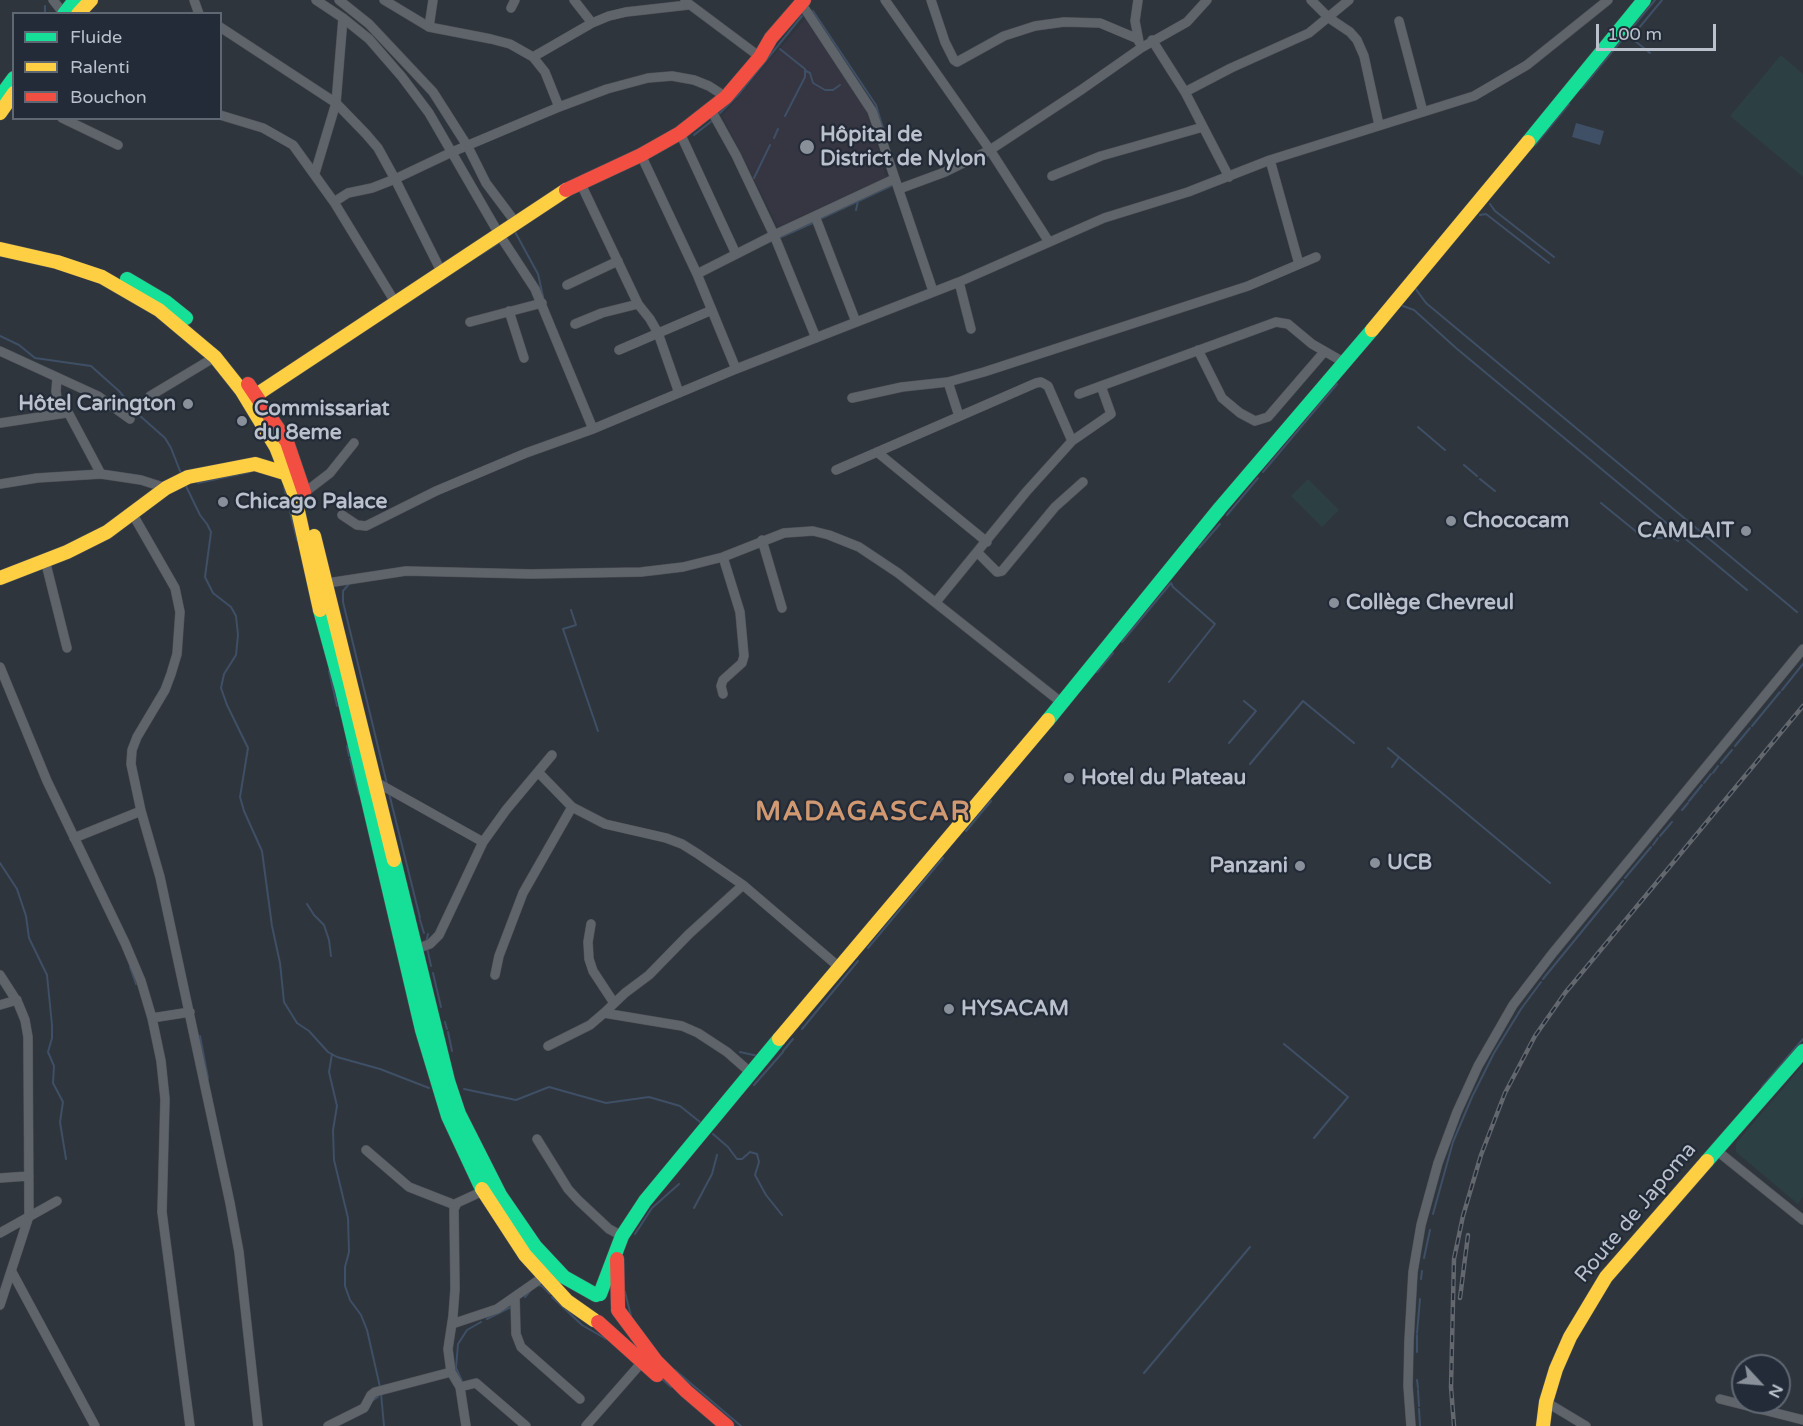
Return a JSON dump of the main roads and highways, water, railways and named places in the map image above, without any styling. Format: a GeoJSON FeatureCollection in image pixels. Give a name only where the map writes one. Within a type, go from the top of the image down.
{"type":"FeatureCollection","features":[{"type":"Feature","properties":{"kind":"main road"},"geometry":{"type":"LineString","coordinates":[[65,12],[75,0]]}},
{"type":"Feature","properties":{"kind":"main road"},"geometry":{"type":"LineString","coordinates":[[80,12],[91,0]]}},
{"type":"Feature","properties":{"kind":"main road"},"geometry":{"type":"LineString","coordinates":[[718,1425],[591,1317],[589,1302],[598,1294],[620,1243],[645,1201],[1062,703],[1220,508],[1644,0]]}},
{"type":"Feature","properties":{"kind":"main road"},"geometry":{"type":"LineString","coordinates":[[256,395],[549,200],[580,182],[640,155],[680,133],[726,97],[760,57],[771,38],[798,3]]}},
{"type":"Feature","properties":{"kind":"main road"},"geometry":{"type":"LineString","coordinates":[[0,97],[12,81]]}},
{"type":"Feature","properties":{"kind":"main road"},"geometry":{"type":"LineString","coordinates":[[0,113],[12,96]]}},
{"type":"Feature","properties":{"kind":"main road"},"geometry":{"type":"LineString","coordinates":[[0,240],[76,258],[96,265],[152,293],[210,338],[242,374],[256,395],[304,493],[320,584],[374,781],[448,1081],[459,1114],[543,1276],[567,1301],[596,1321],[611,1321],[618,1308],[620,1243]]}},
{"type":"Feature","properties":{"kind":"main road"},"geometry":{"type":"LineString","coordinates":[[0,249],[57,262],[114,283],[159,310],[216,357],[281,444]]}},
{"type":"Feature","properties":{"kind":"main road"},"geometry":{"type":"LineString","coordinates":[[0,578],[67,552],[107,532],[177,482],[255,464],[281,444]]}},
{"type":"Feature","properties":{"kind":"main road"},"geometry":{"type":"LineString","coordinates":[[255,464],[293,473]]}},
{"type":"Feature","properties":{"kind":"main road"},"geometry":{"type":"LineString","coordinates":[[293,473],[422,1030],[448,1116],[483,1191],[530,1250],[564,1277],[598,1294],[610,1295],[614,1298],[618,1308],[656,1360],[718,1425]]}},
{"type":"Feature","properties":{"kind":"main road","name":"Route de Japoma"},"geometry":{"type":"LineString","coordinates":[[1543,1426],[1546,1402],[1556,1369],[1570,1337],[1601,1284],[1619,1260],[1803,1051]]}},
{"type":"Feature","properties":{"kind":"water"},"geometry":{"type":"Polygon","coordinates":[[[1576,123],[1604,131],[1600,145],[1572,137],[1576,123]]]}},
{"type":"Feature","properties":{"kind":"waterway"},"geometry":{"type":"LineString","coordinates":[[1582,88],[1655,0]]}},
{"type":"Feature","properties":{"kind":"waterway"},"geometry":{"type":"LineString","coordinates":[[1650,53],[1635,41],[1634,34],[1662,0]]}},
{"type":"Feature","properties":{"kind":"waterway"},"geometry":{"type":"LineString","coordinates":[[45,6],[45,12]]}},
{"type":"Feature","properties":{"kind":"waterway"},"geometry":{"type":"LineString","coordinates":[[813,11],[876,105],[886,138]]}},
{"type":"Feature","properties":{"kind":"waterway"},"geometry":{"type":"LineString","coordinates":[[720,113],[738,95],[802,16]]}},
{"type":"Feature","properties":{"kind":"waterway"},"geometry":{"type":"LineString","coordinates":[[780,49],[805,69],[805,77],[785,116]]}},
{"type":"Feature","properties":{"kind":"waterway"},"geometry":{"type":"LineString","coordinates":[[806,71],[810,73],[813,83],[825,90],[833,90],[840,85]]}},
{"type":"Feature","properties":{"kind":"waterway"},"geometry":{"type":"LineString","coordinates":[[1535,145],[1569,104]]}},
{"type":"Feature","properties":{"kind":"waterway"},"geometry":{"type":"LineString","coordinates":[[694,135],[713,120]]}},
{"type":"Feature","properties":{"kind":"waterway"},"geometry":{"type":"LineString","coordinates":[[774,138],[778,129]]}},
{"type":"Feature","properties":{"kind":"waterway"},"geometry":{"type":"LineString","coordinates":[[754,178],[770,145]]}},
{"type":"Feature","properties":{"kind":"waterway"},"geometry":{"type":"LineString","coordinates":[[820,219],[893,185]]}},
{"type":"Feature","properties":{"kind":"waterway"},"geometry":{"type":"LineString","coordinates":[[856,210],[858,201]]}},
{"type":"Feature","properties":{"kind":"waterway"},"geometry":{"type":"LineString","coordinates":[[1490,204],[1495,211],[1554,257]]}},
{"type":"Feature","properties":{"kind":"waterway"},"geometry":{"type":"LineString","coordinates":[[1480,215],[1486,214],[1549,263]]}},
{"type":"Feature","properties":{"kind":"waterway"},"geometry":{"type":"LineString","coordinates":[[779,238],[815,222]]}},
{"type":"Feature","properties":{"kind":"waterway"},"geometry":{"type":"LineString","coordinates":[[514,230],[538,274],[544,301]]}},
{"type":"Feature","properties":{"kind":"waterway"},"geometry":{"type":"LineString","coordinates":[[480,255],[500,242]]}},
{"type":"Feature","properties":{"kind":"waterway"},"geometry":{"type":"LineString","coordinates":[[1415,288],[1426,303],[1797,612]]}},
{"type":"Feature","properties":{"kind":"waterway"},"geometry":{"type":"LineString","coordinates":[[1403,306],[1414,310],[1456,348],[1747,590]]}},
{"type":"Feature","properties":{"kind":"waterway"},"geometry":{"type":"LineString","coordinates":[[0,336],[19,345],[35,358],[91,366],[165,438],[182,476]]}},
{"type":"Feature","properties":{"kind":"waterway"},"geometry":{"type":"LineString","coordinates":[[1263,472],[1337,384]]}},
{"type":"Feature","properties":{"kind":"waterway"},"geometry":{"type":"LineString","coordinates":[[1418,427],[1445,450]]}},
{"type":"Feature","properties":{"kind":"waterway"},"geometry":{"type":"LineString","coordinates":[[1464,465],[1477,476]]}},
{"type":"Feature","properties":{"kind":"waterway"},"geometry":{"type":"LineString","coordinates":[[198,483],[250,472]]}},
{"type":"Feature","properties":{"kind":"waterway"},"geometry":{"type":"LineString","coordinates":[[1227,515],[1258,478]]}},
{"type":"Feature","properties":{"kind":"waterway"},"geometry":{"type":"LineString","coordinates":[[1480,479],[1495,491]]}},
{"type":"Feature","properties":{"kind":"waterway"},"geometry":{"type":"LineString","coordinates":[[185,484],[211,532],[205,577],[213,593],[231,607],[236,616],[238,635],[236,655],[224,674],[221,688],[248,748],[240,797],[262,851],[284,1002],[297,1023],[309,1031],[328,1052],[429,1088]]}},
{"type":"Feature","properties":{"kind":"waterway"},"geometry":{"type":"LineString","coordinates":[[284,487],[297,540]]}},
{"type":"Feature","properties":{"kind":"waterway"},"geometry":{"type":"LineString","coordinates":[[1601,503],[1644,538],[1673,538],[1678,541]]}},
{"type":"Feature","properties":{"kind":"waterway"},"geometry":{"type":"LineString","coordinates":[[1199,548],[1220,524]]}},
{"type":"Feature","properties":{"kind":"waterway"},"geometry":{"type":"LineString","coordinates":[[1122,642],[1171,583],[1215,624],[1169,682]]}},
{"type":"Feature","properties":{"kind":"waterway"},"geometry":{"type":"LineString","coordinates":[[349,584],[343,591],[343,602],[387,784]]}},
{"type":"Feature","properties":{"kind":"waterway"},"geometry":{"type":"LineString","coordinates":[[571,610],[576,625],[563,629],[598,731]]}},
{"type":"Feature","properties":{"kind":"waterway"},"geometry":{"type":"LineString","coordinates":[[1097,672],[1113,653]]}},
{"type":"Feature","properties":{"kind":"waterway"},"geometry":{"type":"LineString","coordinates":[[1782,690],[1803,664]]}},
{"type":"Feature","properties":{"kind":"waterway"},"geometry":{"type":"LineString","coordinates":[[329,671],[337,706]]}},
{"type":"Feature","properties":{"kind":"waterway"},"geometry":{"type":"LineString","coordinates":[[1752,726],[1780,692]]}},
{"type":"Feature","properties":{"kind":"waterway"},"geometry":{"type":"LineString","coordinates":[[1229,743],[1256,711],[1244,701]]}},
{"type":"Feature","properties":{"kind":"waterway"},"geometry":{"type":"LineString","coordinates":[[1250,764],[1303,701],[1354,743]]}},
{"type":"Feature","properties":{"kind":"waterway"},"geometry":{"type":"LineString","coordinates":[[1735,746],[1750,728]]}},
{"type":"Feature","properties":{"kind":"waterway"},"geometry":{"type":"LineString","coordinates":[[347,746],[349,756]]}},
{"type":"Feature","properties":{"kind":"waterway"},"geometry":{"type":"LineString","coordinates":[[1388,748],[1550,883]]}},
{"type":"Feature","properties":{"kind":"waterway"},"geometry":{"type":"LineString","coordinates":[[1721,763],[1732,750]]}},
{"type":"Feature","properties":{"kind":"waterway"},"geometry":{"type":"LineString","coordinates":[[1392,767],[1399,757]]}},
{"type":"Feature","properties":{"kind":"waterway"},"geometry":{"type":"LineString","coordinates":[[350,759],[359,794]]}},
{"type":"Feature","properties":{"kind":"waterway"},"geometry":{"type":"LineString","coordinates":[[1713,773],[1718,766]]}},
{"type":"Feature","properties":{"kind":"waterway"},"geometry":{"type":"LineString","coordinates":[[1704,783],[1711,774]]}},
{"type":"Feature","properties":{"kind":"waterway"},"geometry":{"type":"LineString","coordinates":[[1689,801],[1702,785]]}},
{"type":"Feature","properties":{"kind":"waterway"},"geometry":{"type":"LineString","coordinates":[[389,793],[420,918]]}},
{"type":"Feature","properties":{"kind":"waterway"},"geometry":{"type":"LineString","coordinates":[[966,831],[991,801]]}},
{"type":"Feature","properties":{"kind":"waterway"},"geometry":{"type":"LineString","coordinates":[[1682,810],[1688,803]]}},
{"type":"Feature","properties":{"kind":"waterway"},"geometry":{"type":"LineString","coordinates":[[1660,836],[1672,822]]}},
{"type":"Feature","properties":{"kind":"waterway"},"geometry":{"type":"LineString","coordinates":[[1653,845],[1658,838]]}},
{"type":"Feature","properties":{"kind":"waterway"},"geometry":{"type":"LineString","coordinates":[[1625,878],[1651,847]]}},
{"type":"Feature","properties":{"kind":"waterway"},"geometry":{"type":"LineString","coordinates":[[868,948],[943,858]]}},
{"type":"Feature","properties":{"kind":"waterway"},"geometry":{"type":"LineString","coordinates":[[0,863],[17,889],[26,916],[29,938],[47,975],[52,1025],[52,1038],[48,1052],[54,1066],[53,1083],[63,1102],[60,1122],[66,1159]]}},
{"type":"Feature","properties":{"kind":"waterway"},"geometry":{"type":"LineString","coordinates":[[1543,979],[1623,881]]}},
{"type":"Feature","properties":{"kind":"waterway"},"geometry":{"type":"LineString","coordinates":[[307,904],[324,925],[331,956]]}},
{"type":"Feature","properties":{"kind":"waterway"},"geometry":{"type":"LineString","coordinates":[[420,920],[424,933]]}},
{"type":"Feature","properties":{"kind":"waterway"},"geometry":{"type":"LineString","coordinates":[[426,943],[428,934]]}},
{"type":"Feature","properties":{"kind":"waterway"},"geometry":{"type":"LineString","coordinates":[[427,948],[431,966]]}},
{"type":"Feature","properties":{"kind":"waterway"},"geometry":{"type":"LineString","coordinates":[[802,1029],[858,961]]}},
{"type":"Feature","properties":{"kind":"waterway"},"geometry":{"type":"LineString","coordinates":[[130,967],[136,984]]}},
{"type":"Feature","properties":{"kind":"waterway"},"geometry":{"type":"LineString","coordinates":[[433,973],[441,1007]]}},
{"type":"Feature","properties":{"kind":"waterway"},"geometry":{"type":"LineString","coordinates":[[1433,1214],[1453,1142],[1472,1097],[1494,1053],[1541,982]]}},
{"type":"Feature","properties":{"kind":"waterway"},"geometry":{"type":"LineString","coordinates":[[445,1022],[447,1029]]}},
{"type":"Feature","properties":{"kind":"waterway"},"geometry":{"type":"LineString","coordinates":[[448,1032],[452,1051]]}},
{"type":"Feature","properties":{"kind":"waterway"},"geometry":{"type":"LineString","coordinates":[[200,1036],[208,1078]]}},
{"type":"Feature","properties":{"kind":"waterway"},"geometry":{"type":"LineString","coordinates":[[783,1051],[793,1039]]}},
{"type":"Feature","properties":{"kind":"waterway"},"geometry":{"type":"LineString","coordinates":[[1762,1087],[1803,1039]]}},
{"type":"Feature","properties":{"kind":"waterway"},"geometry":{"type":"LineString","coordinates":[[1284,1044],[1348,1097],[1314,1138]]}},
{"type":"Feature","properties":{"kind":"waterway"},"geometry":{"type":"LineString","coordinates":[[740,1052],[758,1056]]}},
{"type":"Feature","properties":{"kind":"waterway"},"geometry":{"type":"LineString","coordinates":[[754,1085],[783,1052]]}},
{"type":"Feature","properties":{"kind":"waterway"},"geometry":{"type":"LineString","coordinates":[[332,1054],[329,1072],[337,1106],[333,1130],[334,1160],[348,1218],[349,1252],[345,1267],[345,1286],[367,1330],[380,1387]]}},
{"type":"Feature","properties":{"kind":"waterway"},"geometry":{"type":"LineString","coordinates":[[464,1089],[516,1100],[549,1087],[606,1103],[649,1097],[680,1106],[700,1122]]}},
{"type":"Feature","properties":{"kind":"waterway"},"geometry":{"type":"LineString","coordinates":[[713,1134],[728,1147],[737,1159],[742,1159],[750,1152],[757,1154],[759,1162],[755,1175],[766,1195],[782,1215]]}},
{"type":"Feature","properties":{"kind":"waterway"},"geometry":{"type":"LineString","coordinates":[[694,1208],[712,1174],[717,1155]]}},
{"type":"Feature","properties":{"kind":"waterway"},"geometry":{"type":"LineString","coordinates":[[635,1234],[652,1208],[679,1184]]}},
{"type":"Feature","properties":{"kind":"waterway"},"geometry":{"type":"LineString","coordinates":[[1424,1258],[1430,1230]]}},
{"type":"Feature","properties":{"kind":"waterway"},"geometry":{"type":"LineString","coordinates":[[1144,1373],[1250,1247]]}},
{"type":"Feature","properties":{"kind":"waterway"},"geometry":{"type":"LineString","coordinates":[[1421,1279],[1422,1271]]}},
{"type":"Feature","properties":{"kind":"waterway"},"geometry":{"type":"LineString","coordinates":[[538,1285],[550,1294]]}},
{"type":"Feature","properties":{"kind":"waterway"},"geometry":{"type":"LineString","coordinates":[[525,1297],[531,1290]]}},
{"type":"Feature","properties":{"kind":"waterway"},"geometry":{"type":"LineString","coordinates":[[625,1292],[631,1316]]}},
{"type":"Feature","properties":{"kind":"waterway"},"geometry":{"type":"LineString","coordinates":[[552,1297],[582,1325],[606,1339]]}},
{"type":"Feature","properties":{"kind":"waterway"},"geometry":{"type":"LineString","coordinates":[[1417,1333],[1420,1299]]}},
{"type":"Feature","properties":{"kind":"waterway"},"geometry":{"type":"LineString","coordinates":[[487,1319],[513,1306]]}},
{"type":"Feature","properties":{"kind":"waterway"},"geometry":{"type":"LineString","coordinates":[[462,1381],[456,1368],[458,1344],[467,1330],[481,1322]]}},
{"type":"Feature","properties":{"kind":"waterway"},"geometry":{"type":"LineString","coordinates":[[1417,1335],[1417,1342]]}},
{"type":"Feature","properties":{"kind":"waterway"},"geometry":{"type":"LineString","coordinates":[[1417,1342],[1417,1352]]}},
{"type":"Feature","properties":{"kind":"waterway"},"geometry":{"type":"LineString","coordinates":[[675,1370],[741,1426]]}},
{"type":"Feature","properties":{"kind":"waterway"},"geometry":{"type":"LineString","coordinates":[[662,1379],[671,1387]]}},
{"type":"Feature","properties":{"kind":"waterway"},"geometry":{"type":"LineString","coordinates":[[1417,1380],[1418,1388]]}},
{"type":"Feature","properties":{"kind":"waterway"},"geometry":{"type":"LineString","coordinates":[[1418,1390],[1419,1406]]}},
{"type":"Feature","properties":{"kind":"waterway"},"geometry":{"type":"LineString","coordinates":[[381,1393],[384,1426]]}},
{"type":"Feature","properties":{"kind":"waterway"},"geometry":{"type":"LineString","coordinates":[[372,1401],[378,1397]]}},
{"type":"Feature","properties":{"kind":"waterway"},"geometry":{"type":"LineString","coordinates":[[1419,1409],[1420,1426]]}},
{"type":"Feature","properties":{"kind":"railway"},"geometry":{"type":"LineString","coordinates":[[1454,1426],[1451,1387],[1454,1259],[1463,1216],[1481,1155],[1505,1093],[1535,1036],[1565,993],[1803,706]]}},
{"type":"Feature","properties":{"kind":"railway"},"geometry":{"type":"LineString","coordinates":[[1460,1298],[1468,1235]]}},
{"type":"Feature","properties":{"kind":"place","name":"Hôpital de District de Nylon"},"geometry":{"type":"Point","coordinates":[807,147]}},
{"type":"Feature","properties":{"kind":"place","name":"Hôtel Carington"},"geometry":{"type":"Point","coordinates":[188,404]}},
{"type":"Feature","properties":{"kind":"place","name":"Commissariat du 8eme"},"geometry":{"type":"Point","coordinates":[242,421]}},
{"type":"Feature","properties":{"kind":"place","name":"Chicago Palace"},"geometry":{"type":"Point","coordinates":[223,502]}},
{"type":"Feature","properties":{"kind":"place","name":"Chococam"},"geometry":{"type":"Point","coordinates":[1451,521]}},
{"type":"Feature","properties":{"kind":"place","name":"CAMLAIT"},"geometry":{"type":"Point","coordinates":[1746,531]}},
{"type":"Feature","properties":{"kind":"place","name":"Collège Chevreul"},"geometry":{"type":"Point","coordinates":[1334,603]}},
{"type":"Feature","properties":{"kind":"place","name":"Hotel du Plateau"},"geometry":{"type":"Point","coordinates":[1069,778]}},
{"type":"Feature","properties":{"kind":"place","name":"UCB"},"geometry":{"type":"Point","coordinates":[1375,863]}},
{"type":"Feature","properties":{"kind":"place","name":"Panzani"},"geometry":{"type":"Point","coordinates":[1300,866]}},
{"type":"Feature","properties":{"kind":"place","name":"HYSACAM"},"geometry":{"type":"Point","coordinates":[949,1009]}},
{"type":"Feature","properties":{"kind":"district","name":"MADAGASCAR"},"geometry":{"type":"Point","coordinates":[863,813]}}]}
